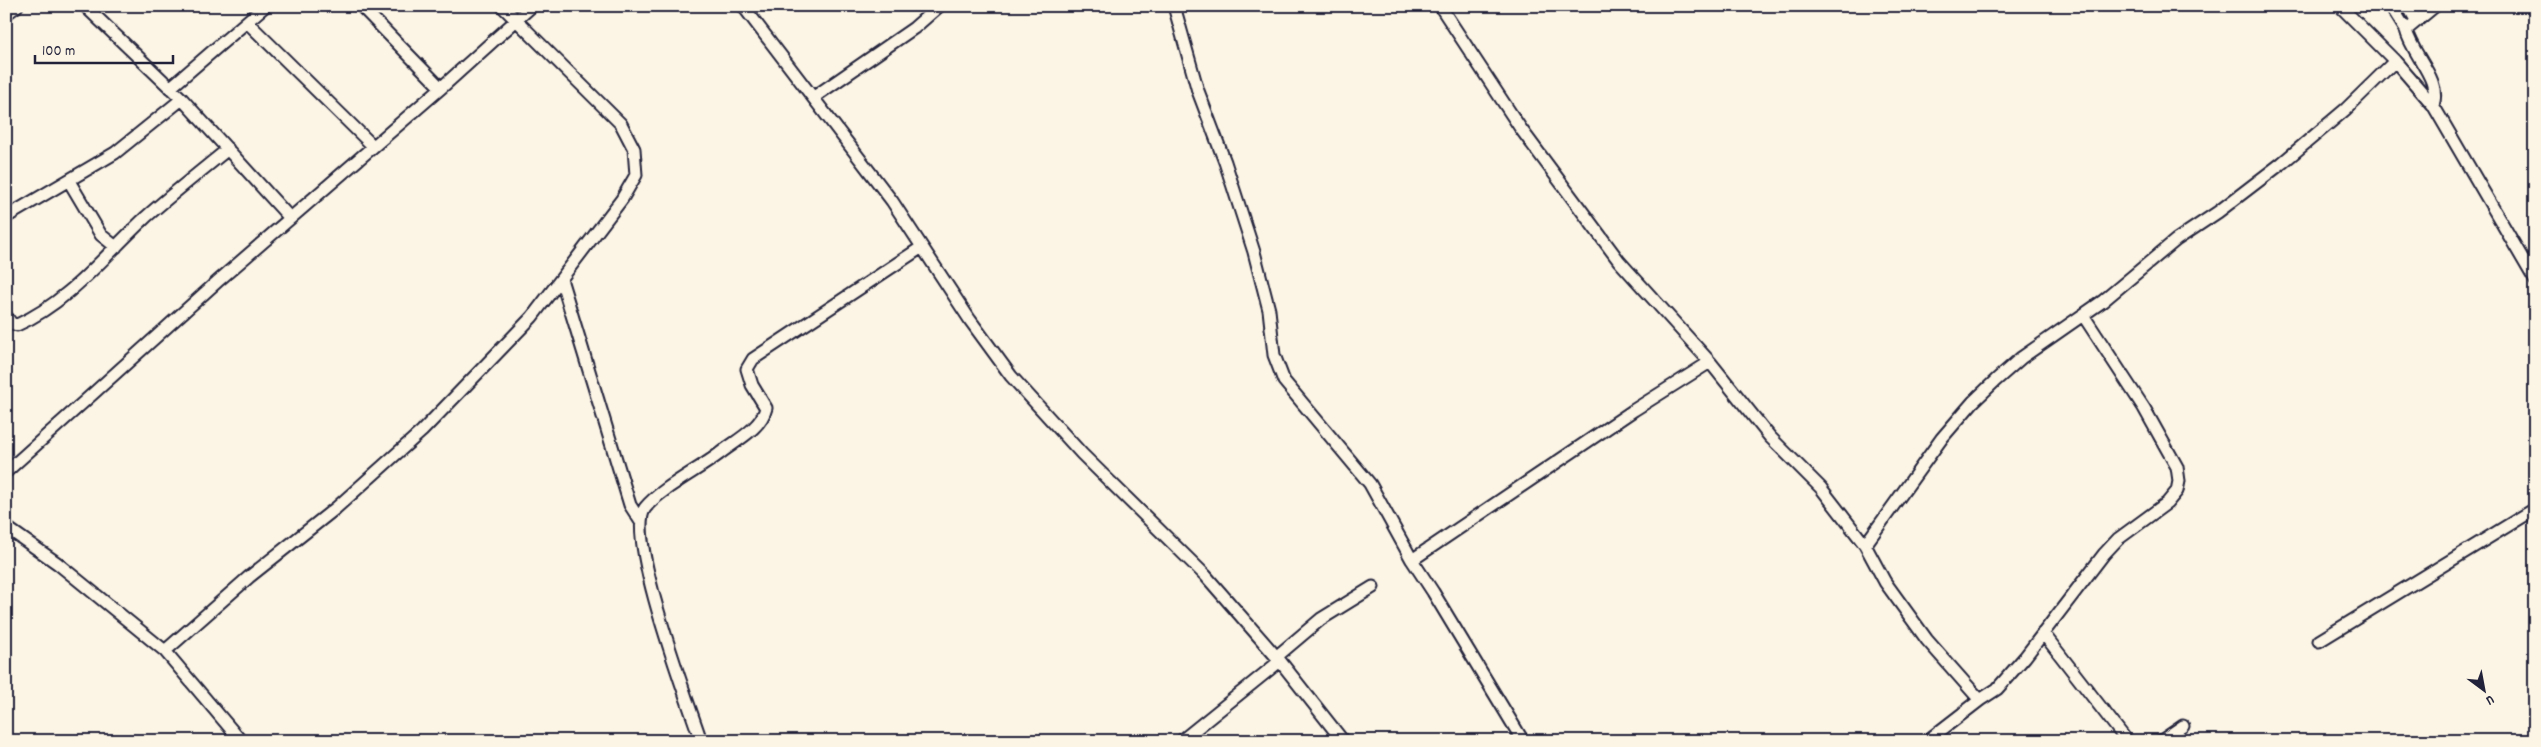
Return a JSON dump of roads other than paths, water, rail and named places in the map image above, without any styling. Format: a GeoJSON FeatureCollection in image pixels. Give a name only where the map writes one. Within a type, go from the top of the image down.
{"type":"FeatureCollection","features":[{"type":"Feature","properties":{"kind":"street"},"geometry":{"type":"LineString","coordinates":[[6,14],[17,6]]}},
{"type":"Feature","properties":{"kind":"street"},"geometry":{"type":"LineString","coordinates":[[85,6],[182,99],[290,218]]}},
{"type":"Feature","properties":{"kind":"street"},"geometry":{"type":"LineString","coordinates":[[170,88],[266,6]]}},
{"type":"Feature","properties":{"kind":"street"},"geometry":{"type":"LineString","coordinates":[[361,6],[441,88]]}},
{"type":"Feature","properties":{"kind":"street"},"geometry":{"type":"LineString","coordinates":[[165,651],[249,577],[336,508],[422,432],[532,317],[622,199],[636,174],[634,150],[621,124],[502,6]]}},
{"type":"Feature","properties":{"kind":"street"},"geometry":{"type":"LineString","coordinates":[[6,472],[290,218],[441,88],[532,6]]}},
{"type":"Feature","properties":{"kind":"street"},"geometry":{"type":"LineString","coordinates":[[743,6],[892,200],[970,320],[1011,376],[1082,454],[1205,575],[1278,659],[1342,741]]}},
{"type":"Feature","properties":{"kind":"street"},"geometry":{"type":"LineString","coordinates":[[814,97],[914,28],[939,6]]}},
{"type":"Feature","properties":{"kind":"street"},"geometry":{"type":"LineString","coordinates":[[1174,6],[1198,91],[1225,162],[1254,252],[1269,310],[1274,355],[1284,381],[1370,484],[1412,560],[1523,741]]}},
{"type":"Feature","properties":{"kind":"street"},"geometry":{"type":"LineString","coordinates":[[1440,6],[1521,129],[1619,261],[1710,362],[1770,437],[1821,488],[1865,545],[1885,582],[1927,640],[1980,700]]}},
{"type":"Feature","properties":{"kind":"street"},"geometry":{"type":"LineString","coordinates":[[2340,6],[2395,61],[2433,105],[2535,280]]}},
{"type":"Feature","properties":{"kind":"street"},"geometry":{"type":"LineString","coordinates":[[2391,6],[2406,30],[2411,46],[2436,90],[2433,105]]}},
{"type":"Feature","properties":{"kind":"street"},"geometry":{"type":"LineString","coordinates":[[2408,6],[2416,20]]}},
{"type":"Feature","properties":{"kind":"street"},"geometry":{"type":"LineString","coordinates":[[2406,30],[2435,6]]}},
{"type":"Feature","properties":{"kind":"street"},"geometry":{"type":"LineString","coordinates":[[248,23],[373,146]]}},
{"type":"Feature","properties":{"kind":"street"},"geometry":{"type":"LineString","coordinates":[[1865,545],[1942,438],[1972,402],[2021,358],[2133,278],[2176,240],[2218,212],[2282,163],[2346,109],[2395,61]]}},
{"type":"Feature","properties":{"kind":"street"},"geometry":{"type":"LineString","coordinates":[[6,217],[115,153],[182,99]]}},
{"type":"Feature","properties":{"kind":"street"},"geometry":{"type":"LineString","coordinates":[[6,316],[11,323],[17,325],[28,320],[83,281],[145,218],[228,149]]}},
{"type":"Feature","properties":{"kind":"street"},"geometry":{"type":"LineString","coordinates":[[69,181],[101,235],[116,247]]}},
{"type":"Feature","properties":{"kind":"street"},"geometry":{"type":"LineString","coordinates":[[701,741],[661,622],[641,535],[642,514],[652,501],[761,421],[766,408],[748,376],[748,364],[922,247]]}},
{"type":"Feature","properties":{"kind":"street"},"geometry":{"type":"LineString","coordinates":[[561,278],[630,505],[641,522]]}},
{"type":"Feature","properties":{"kind":"street"},"geometry":{"type":"LineString","coordinates":[[1927,741],[1997,688],[2012,673],[2104,554],[2118,539],[2167,503],[2177,491],[2180,481],[2177,467],[2144,408],[2083,315]]}},
{"type":"Feature","properties":{"kind":"street"},"geometry":{"type":"LineString","coordinates":[[1412,560],[1634,410],[1710,362]]}},
{"type":"Feature","properties":{"kind":"street"},"geometry":{"type":"LineString","coordinates":[[2319,641],[2535,509]]}},
{"type":"Feature","properties":{"kind":"street"},"geometry":{"type":"LineString","coordinates":[[6,527],[57,563],[165,651],[241,741]]}},
{"type":"Feature","properties":{"kind":"street"},"geometry":{"type":"LineString","coordinates":[[1181,741],[1278,659],[1321,619],[1373,587]]}},
{"type":"Feature","properties":{"kind":"street"},"geometry":{"type":"LineString","coordinates":[[2043,633],[2127,741]]}},
{"type":"Feature","properties":{"kind":"street"},"geometry":{"type":"LineString","coordinates":[[2161,741],[2183,726]]}}]}
